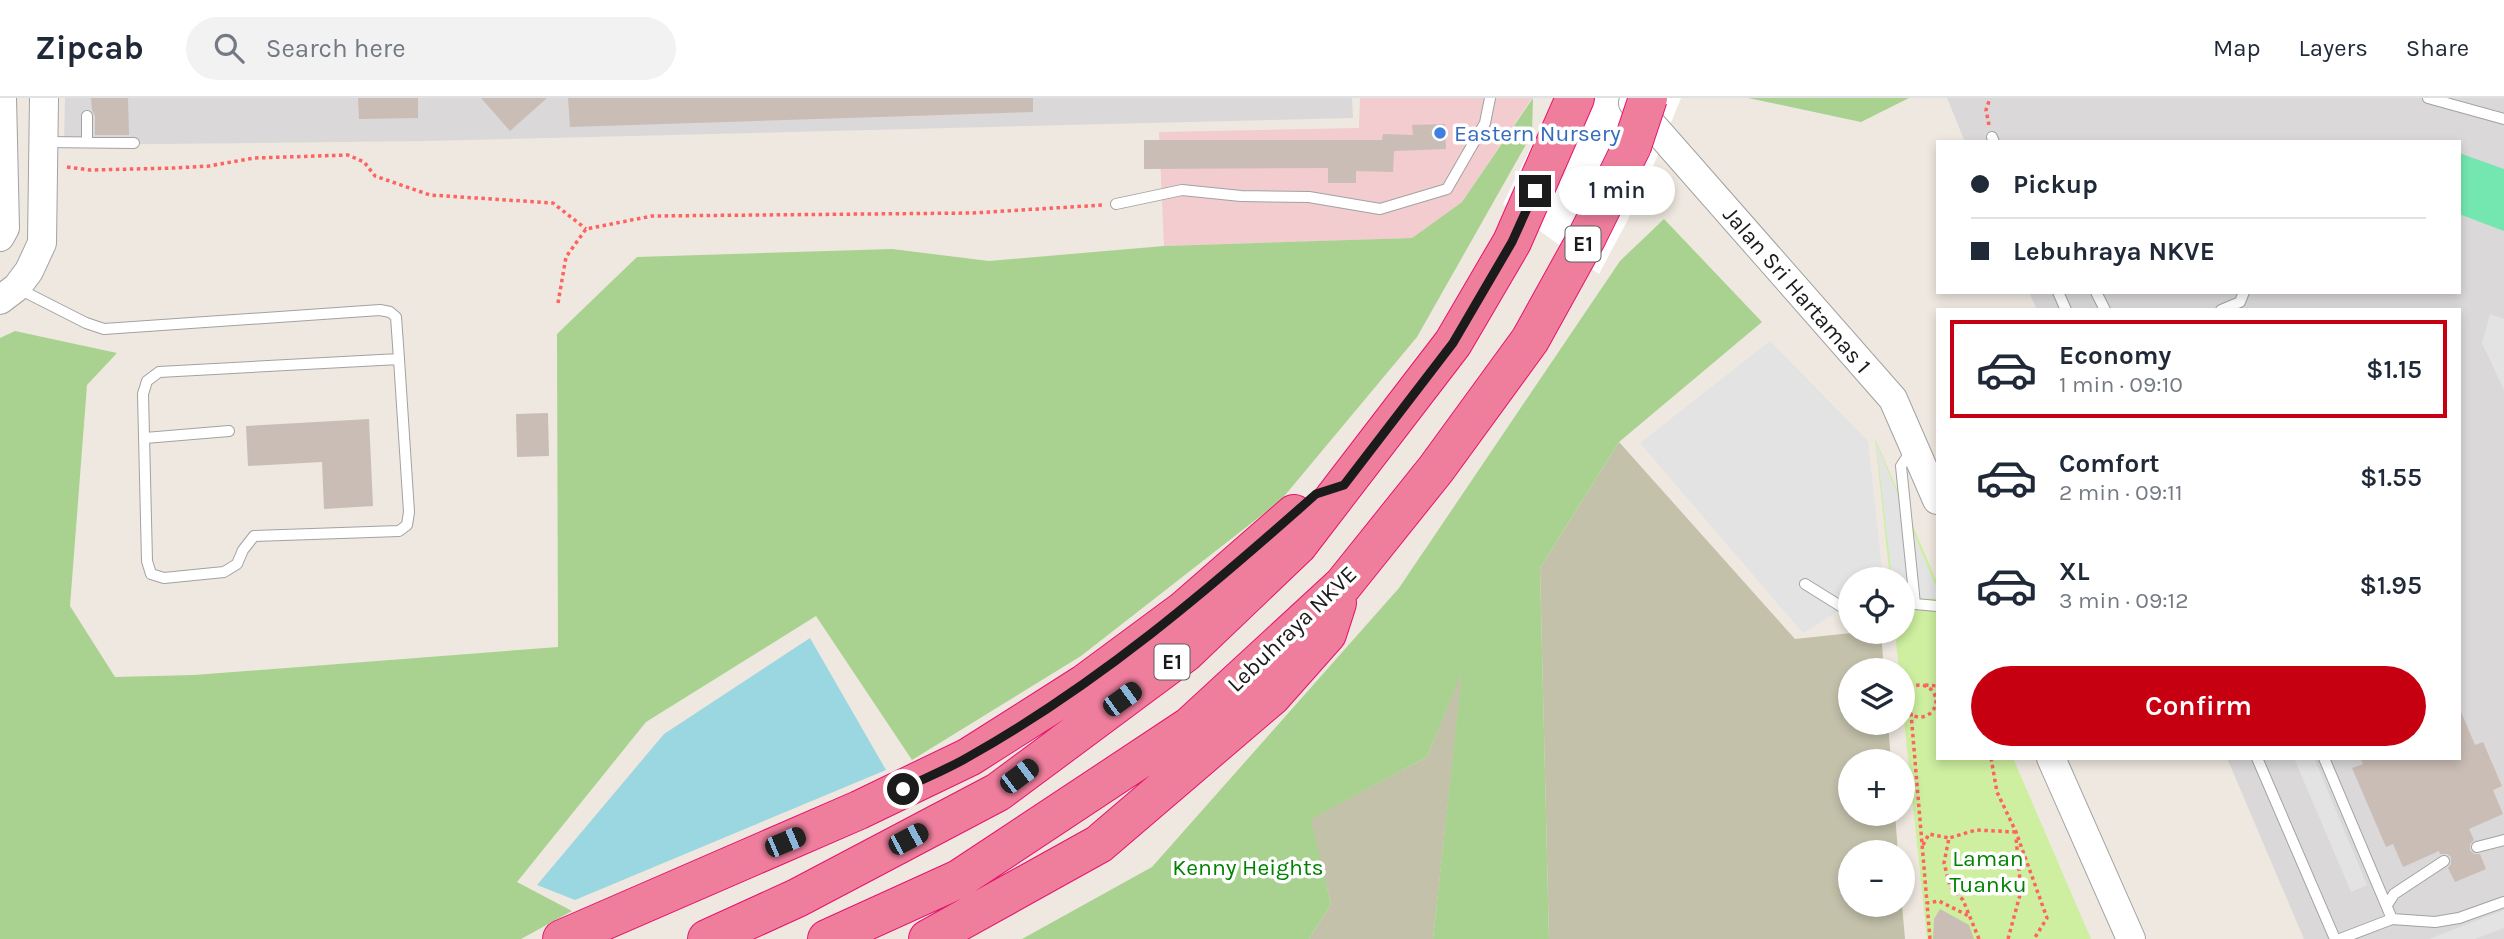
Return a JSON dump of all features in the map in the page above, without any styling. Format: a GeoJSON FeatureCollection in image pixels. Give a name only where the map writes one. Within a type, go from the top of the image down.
{"type":"FeatureCollection","features":[{"type":"Feature","properties":{"kind":"highway","name":"E1"},"geometry":{"type":"LineString","coordinates":[[707,939],[797,898],[998,792],[1185,653],[1298,545],[1453,343],[1512,242],[1574,98]]}},
{"type":"Feature","properties":{"kind":"highway","name":"Lebuhraya NKVE"},"geometry":{"type":"LineString","coordinates":[[827,939],[959,879],[1190,726],[1343,585],[1436,469],[1531,340],[1587,237],[1632,146],[1648,98]]}},
{"type":"Feature","properties":{"kind":"highway"},"geometry":{"type":"LineString","coordinates":[[562,939],[859,810],[969,757],[1084,684],[1184,610],[1316,494],[1344,485]]}},
{"type":"Feature","properties":{"kind":"highway"},"geometry":{"type":"LineString","coordinates":[[928,939],[1099,844],[1200,759],[1272,696],[1327,634],[1343,585]]}},
{"type":"Feature","properties":{"kind":"street"},"geometry":{"type":"LineString","coordinates":[[0,237],[5,228],[2,98]]}},
{"type":"Feature","properties":{"kind":"street"},"geometry":{"type":"LineString","coordinates":[[8,294],[29,271],[42,243],[44,98]]}},
{"type":"Feature","properties":{"kind":"street","name":"Jalan Sri Hartamas 1"},"geometry":{"type":"LineString","coordinates":[[1629,98],[1893,399],[1936,498]]}},
{"type":"Feature","properties":{"kind":"street"},"geometry":{"type":"LineString","coordinates":[[2052,760],[2131,939]]}},
{"type":"Feature","properties":{"kind":"lane"},"geometry":{"type":"LineString","coordinates":[[1116,204],[1182,190],[1241,196],[1309,197],[1380,209],[1447,189],[1485,123],[1490,98]]}},
{"type":"Feature","properties":{"kind":"lane"},"geometry":{"type":"LineString","coordinates":[[2428,98],[2477,104],[2504,119]]}},
{"type":"Feature","properties":{"kind":"lane"},"geometry":{"type":"LineString","coordinates":[[87,116],[87,142]]}},
{"type":"Feature","properties":{"kind":"lane"},"geometry":{"type":"LineString","coordinates":[[44,142],[134,143]]}},
{"type":"Feature","properties":{"kind":"lane"},"geometry":{"type":"LineString","coordinates":[[8,294],[104,329],[380,310],[390,312],[396,317],[399,359],[408,512],[407,525],[400,531],[254,536],[243,550],[237,564],[224,572],[164,578],[151,573],[147,561],[144,394],[148,381],[159,372],[399,359]]}},
{"type":"Feature","properties":{"kind":"lane"},"geometry":{"type":"LineString","coordinates":[[2226,308],[2240,302],[2243,294]]}},
{"type":"Feature","properties":{"kind":"lane"},"geometry":{"type":"LineString","coordinates":[[145,438],[229,431]]}},
{"type":"Feature","properties":{"kind":"lane"},"geometry":{"type":"LineString","coordinates":[[1911,567],[1900,466],[1914,447]]}},
{"type":"Feature","properties":{"kind":"lane"},"geometry":{"type":"LineString","coordinates":[[1805,584],[1838,605]]}},
{"type":"Feature","properties":{"kind":"lane"},"geometry":{"type":"LineString","coordinates":[[1915,604],[1936,606]]}},
{"type":"Feature","properties":{"kind":"lane"},"geometry":{"type":"LineString","coordinates":[[2259,760],[2338,939],[2392,919],[2435,922],[2459,918],[2504,902]]}},
{"type":"Feature","properties":{"kind":"lane"},"geometry":{"type":"LineString","coordinates":[[2325,760],[2392,919]]}},
{"type":"Feature","properties":{"kind":"lane"},"geometry":{"type":"LineString","coordinates":[[2477,846],[2504,839]]}},
{"type":"Feature","properties":{"kind":"lane"},"geometry":{"type":"LineString","coordinates":[[2387,905],[2394,894],[2444,861]]}},
{"type":"Feature","properties":{"kind":"path"},"geometry":{"type":"LineString","coordinates":[[1990,98],[1986,110],[1993,139]]}},
{"type":"Feature","properties":{"kind":"path"},"geometry":{"type":"LineString","coordinates":[[63,166],[90,170],[174,168],[209,166],[254,158],[348,155],[364,162],[375,176],[430,195],[554,203],[586,229]]}},
{"type":"Feature","properties":{"kind":"path"},"geometry":{"type":"LineString","coordinates":[[558,303],[566,257],[586,229],[652,216],[973,213],[1116,204]]}},
{"type":"Feature","properties":{"kind":"path"},"geometry":{"type":"LineString","coordinates":[[1915,714],[1926,716],[1936,705],[1935,695],[1923,685]]}},
{"type":"Feature","properties":{"kind":"path"},"geometry":{"type":"LineString","coordinates":[[1915,687],[1936,686]]}},
{"type":"Feature","properties":{"kind":"path"},"geometry":{"type":"LineString","coordinates":[[1913,735],[1930,939]]}},
{"type":"Feature","properties":{"kind":"path"},"geometry":{"type":"LineString","coordinates":[[1992,760],[1997,792],[2016,832],[2047,918],[2034,939]]}},
{"type":"Feature","properties":{"kind":"path"},"geometry":{"type":"LineString","coordinates":[[1922,847],[1929,834],[1950,838],[1976,830],[2016,832]]}},
{"type":"Feature","properties":{"kind":"path"},"geometry":{"type":"LineString","coordinates":[[2008,939],[2021,891],[2016,832]]}},
{"type":"Feature","properties":{"kind":"path"},"geometry":{"type":"LineString","coordinates":[[1950,838],[1944,863],[1950,886],[1963,900],[1979,939]]}},
{"type":"Feature","properties":{"kind":"path"},"geometry":{"type":"LineString","coordinates":[[1927,903],[1939,901],[1969,916]]}},
{"type":"Feature","properties":{"kind":"shaded area"},"geometry":{"type":"Polygon","coordinates":[[[65,98],[1352,98],[1353,118],[427,141],[64,145],[65,98]]]}},
{"type":"Feature","properties":{"kind":"shaded area"},"geometry":{"type":"Polygon","coordinates":[[[1360,98],[1532,98],[1462,202],[1412,238],[1164,246],[1159,132],[1359,128],[1360,98]]]}},
{"type":"Feature","properties":{"kind":"shaded area"},"geometry":{"type":"Polygon","coordinates":[[[1947,98],[2504,98],[2504,939],[2304,939],[2228,760],[2461,760],[2461,308],[2036,308],[2030,294],[2461,294],[2461,140],[1964,140],[1947,98]]]}},
{"type":"Feature","properties":{"kind":"shaded area"},"geometry":{"type":"Polygon","coordinates":[[[2490,314],[2504,319],[2504,390],[2482,343],[2490,314]]]}},
{"type":"Feature","properties":{"kind":"shaded area"},"geometry":{"type":"Polygon","coordinates":[[[1770,341],[1868,441],[1882,567],[1838,567],[1838,611],[1803,633],[1640,443],[1770,341]]]}},
{"type":"Feature","properties":{"kind":"shaded area"},"geometry":{"type":"Polygon","coordinates":[[[1619,442],[1795,639],[1838,634],[1838,644],[1882,644],[1883,658],[1838,658],[1838,735],[1889,735],[1890,749],[1838,749],[1838,826],[1896,826],[1897,840],[1838,840],[1838,917],[1903,917],[1905,939],[1549,939],[1540,568],[1619,442]]]}},
{"type":"Feature","properties":{"kind":"shaded area"},"geometry":{"type":"Polygon","coordinates":[[[1876,442],[1936,587],[1936,598],[1915,599],[1915,567],[1891,567],[1876,442]]]}},
{"type":"Feature","properties":{"kind":"shaded area"},"geometry":{"type":"Polygon","coordinates":[[[1463,668],[1433,939],[1309,939],[1331,904],[1310,819],[1427,757],[1463,668]]]}},
{"type":"Feature","properties":{"kind":"shaded area"},"geometry":{"type":"Polygon","coordinates":[[[2295,760],[2315,760],[2367,885],[2351,892],[2295,760]]]}},
{"type":"Feature","properties":{"kind":"shaded area"},"geometry":{"type":"Polygon","coordinates":[[[2504,910],[2504,928],[2475,939],[2429,939],[2504,910]]]}},
{"type":"Feature","properties":{"kind":"green space"},"geometry":{"type":"Polygon","coordinates":[[[1533,98],[1532,134],[1417,337],[1281,500],[1081,656],[912,760],[816,616],[646,722],[517,882],[572,911],[521,939],[0,939],[0,338],[15,331],[117,353],[87,385],[70,606],[115,677],[194,675],[558,647],[557,334],[637,257],[892,249],[989,261],[1164,246],[1412,238],[1462,202],[1533,98]]]}},
{"type":"Feature","properties":{"kind":"green space"},"geometry":{"type":"Polygon","coordinates":[[[1748,98],[1909,98],[1861,122],[1748,98]]]}},
{"type":"Feature","properties":{"kind":"green space"},"geometry":{"type":"Polygon","coordinates":[[[2461,154],[2504,169],[2504,231],[2461,215],[2461,154]]]}},
{"type":"Feature","properties":{"kind":"green space","name":"Kenny Heights"},"geometry":{"type":"Polygon","coordinates":[[[1664,219],[1762,322],[1619,442],[1540,568],[1549,939],[1433,939],[1462,672],[1427,757],[1311,819],[1331,904],[1309,939],[1022,939],[1152,867],[1399,588],[1620,261],[1664,219]]]}},
{"type":"Feature","properties":{"kind":"green space","name":"Laman Tuanku"},"geometry":{"type":"Polygon","coordinates":[[[1875,438],[1936,580],[1936,760],[2014,760],[2091,939],[1927,939],[1915,825],[1915,749],[1907,749],[1906,735],[1915,735],[1915,658],[1898,658],[1896,644],[1915,644],[1915,567],[1889,567],[1875,438]]]}},
{"type":"Feature","properties":{"kind":"water"},"geometry":{"type":"Polygon","coordinates":[[[810,638],[886,770],[575,900],[537,885],[664,734],[810,638]]]}},
{"type":"Feature","properties":{"kind":"pier"},"geometry":{"type":"Polygon","coordinates":[[[1555,98],[1681,98],[1643,191],[1599,274],[1503,204],[1555,98]]]}},
{"type":"Feature","properties":{"kind":"building"},"geometry":{"type":"Polygon","coordinates":[[[91,98],[128,98],[129,135],[95,135],[91,98]]]}},
{"type":"Feature","properties":{"kind":"building"},"geometry":{"type":"Polygon","coordinates":[[[358,98],[418,98],[418,118],[359,119],[358,98]]]}},
{"type":"Feature","properties":{"kind":"building"},"geometry":{"type":"Polygon","coordinates":[[[481,98],[547,98],[510,131],[481,98]]]}},
{"type":"Feature","properties":{"kind":"building"},"geometry":{"type":"Polygon","coordinates":[[[568,98],[1033,98],[1033,112],[570,127],[568,98]]]}},
{"type":"Feature","properties":{"kind":"building"},"geometry":{"type":"Polygon","coordinates":[[[1445,124],[1446,149],[1394,151],[1393,172],[1356,171],[1356,183],[1328,183],[1328,168],[1144,169],[1144,140],[1382,140],[1383,134],[1413,135],[1412,125],[1445,124]]]}},
{"type":"Feature","properties":{"kind":"building"},"geometry":{"type":"Polygon","coordinates":[[[548,413],[549,456],[517,457],[516,414],[548,413]]]}},
{"type":"Feature","properties":{"kind":"building"},"geometry":{"type":"Polygon","coordinates":[[[369,419],[373,506],[324,509],[322,462],[248,466],[246,426],[369,419]]]}},
{"type":"Feature","properties":{"kind":"building"},"geometry":{"type":"Polygon","coordinates":[[[2461,712],[2475,745],[2483,742],[2502,786],[2493,790],[2503,814],[2469,829],[2474,840],[2470,844],[2470,850],[2474,854],[2480,854],[2486,869],[2455,882],[2448,868],[2451,857],[2440,854],[2439,851],[2403,867],[2393,844],[2386,847],[2352,768],[2363,764],[2361,760],[2461,760],[2461,712]]]}},
{"type":"Feature","properties":{"kind":"building"},"geometry":{"type":"Polygon","coordinates":[[[1940,909],[1969,925],[1974,939],[1933,939],[1934,919],[1940,909]]]}},
{"type":"Feature","properties":{"kind":"place","name":"Eastern Nursery"},"geometry":{"type":"Point","coordinates":[1440,133]}},
{"type":"Feature","properties":{"kind":"route"},"geometry":{"type":"LineString","coordinates":[[903,789],[969,757],[1084,684],[1184,610],[1316,494],[1344,485],[1453,343],[1512,242],[1535,191]]}}]}
